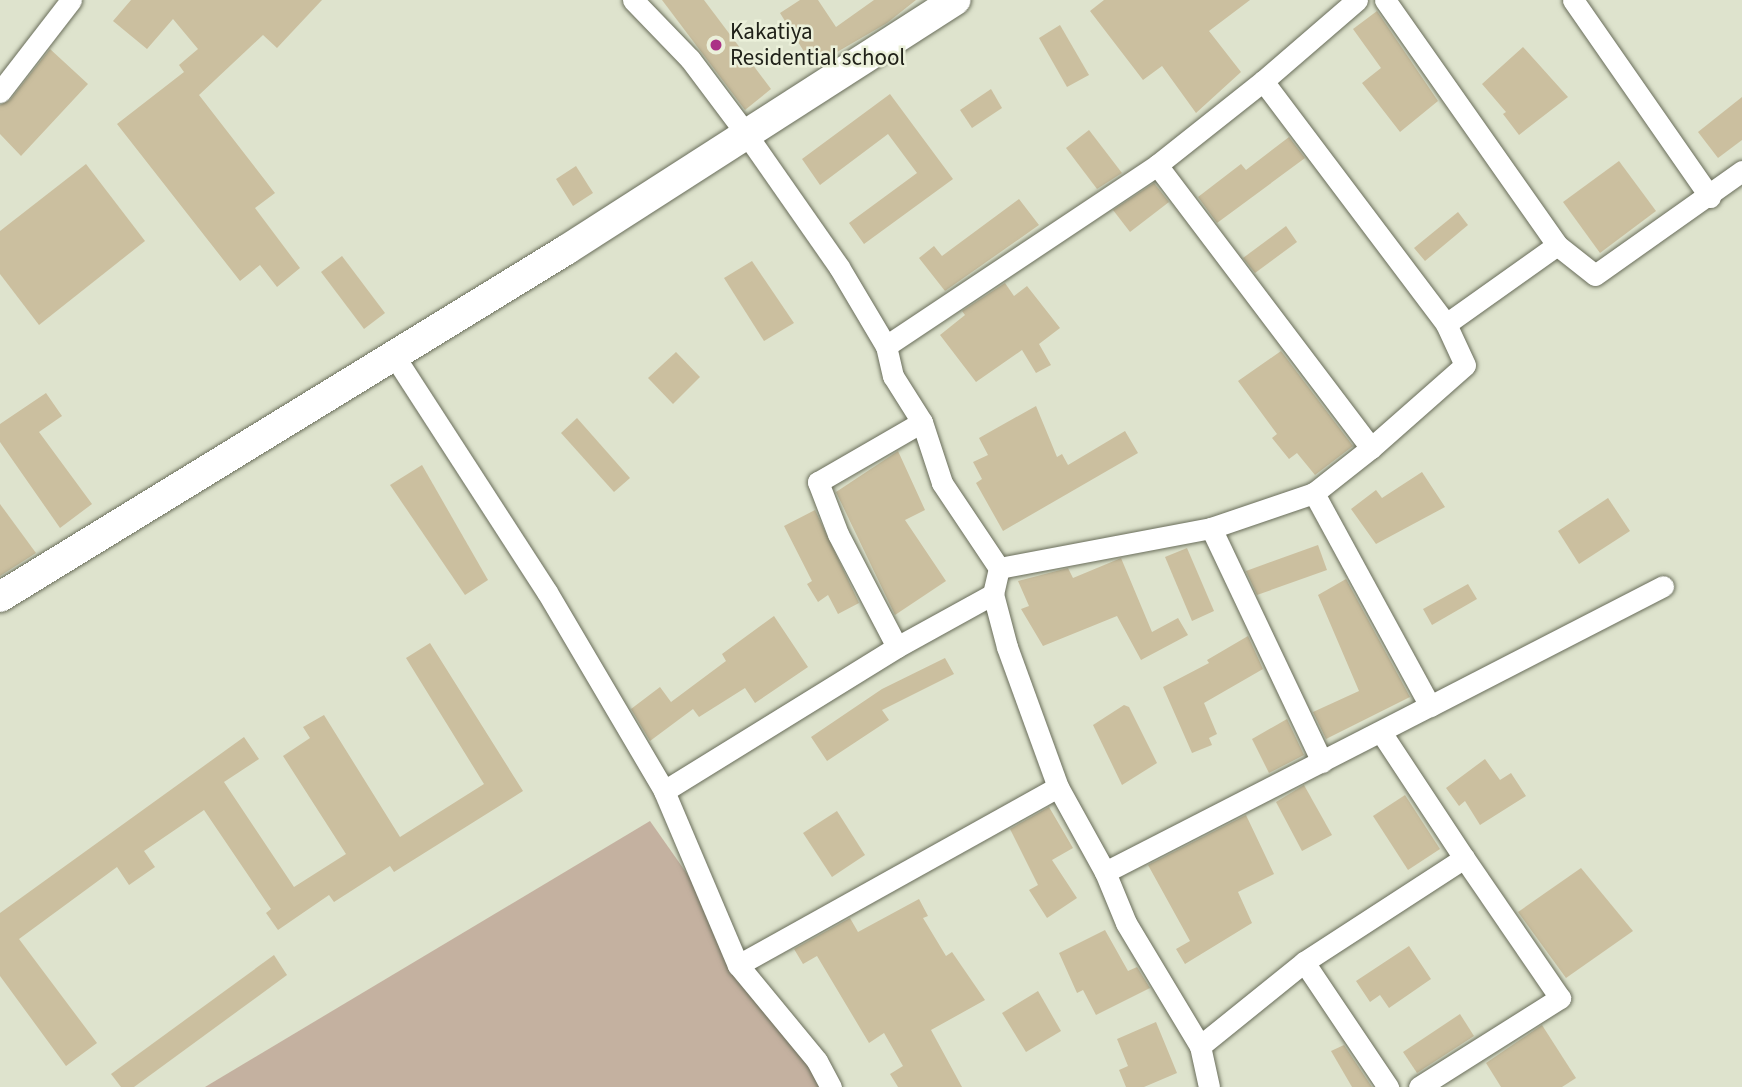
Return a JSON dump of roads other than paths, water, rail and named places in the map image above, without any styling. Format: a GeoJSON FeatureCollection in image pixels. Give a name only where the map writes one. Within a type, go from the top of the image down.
{"type":"FeatureCollection","features":[{"type":"Feature","properties":{"kind":"main road"},"geometry":{"type":"LineString","coordinates":[[0,597],[747,135],[956,0]]}},
{"type":"Feature","properties":{"kind":"street"},"geometry":{"type":"LineString","coordinates":[[0,92],[72,0]]}},
{"type":"Feature","properties":{"kind":"street"},"geometry":{"type":"LineString","coordinates":[[633,0],[690,59],[747,135],[839,267],[886,346],[894,376],[922,422],[942,483],[999,568],[993,594],[1007,647],[1058,788],[1105,872],[1126,923],[1200,1046],[1209,1087]]}},
{"type":"Feature","properties":{"kind":"street"},"geometry":{"type":"LineString","coordinates":[[886,346],[1157,165],[1263,81],[1357,0]]}},
{"type":"Feature","properties":{"kind":"street"},"geometry":{"type":"LineString","coordinates":[[1385,0],[1557,245],[1595,275],[1710,197],[1742,171]]}},
{"type":"Feature","properties":{"kind":"street"},"geometry":{"type":"LineString","coordinates":[[1573,0],[1710,197]]}},
{"type":"Feature","properties":{"kind":"street"},"geometry":{"type":"LineString","coordinates":[[999,568],[1211,528],[1314,493],[1371,448],[1465,365],[1446,324],[1263,81]]}},
{"type":"Feature","properties":{"kind":"street"},"geometry":{"type":"LineString","coordinates":[[1157,165],[1371,448]]}},
{"type":"Feature","properties":{"kind":"street"},"geometry":{"type":"LineString","coordinates":[[1446,324],[1557,245]]}},
{"type":"Feature","properties":{"kind":"street"},"geometry":{"type":"LineString","coordinates":[[393,354],[547,592],[664,791],[738,965],[817,1061],[831,1087]]}},
{"type":"Feature","properties":{"kind":"street"},"geometry":{"type":"LineString","coordinates":[[897,647],[838,534],[818,482],[922,422]]}},
{"type":"Feature","properties":{"kind":"street"},"geometry":{"type":"LineString","coordinates":[[1314,493],[1430,706]]}},
{"type":"Feature","properties":{"kind":"street"},"geometry":{"type":"LineString","coordinates":[[1211,528],[1322,762]]}},
{"type":"Feature","properties":{"kind":"street"},"geometry":{"type":"LineString","coordinates":[[1105,872],[1662,586]]}},
{"type":"Feature","properties":{"kind":"street"},"geometry":{"type":"LineString","coordinates":[[664,791],[897,647],[993,594]]}},
{"type":"Feature","properties":{"kind":"street"},"geometry":{"type":"LineString","coordinates":[[1381,732],[1560,998],[1419,1087]]}},
{"type":"Feature","properties":{"kind":"street"},"geometry":{"type":"LineString","coordinates":[[738,965],[1058,788]]}},
{"type":"Feature","properties":{"kind":"street"},"geometry":{"type":"LineString","coordinates":[[1200,1046],[1304,962],[1464,858]]}},
{"type":"Feature","properties":{"kind":"street"},"geometry":{"type":"LineString","coordinates":[[1304,962],[1388,1087]]}},
{"type":"Feature","properties":{"kind":"place","name":"Kakatiya Residential school"},"geometry":{"type":"Point","coordinates":[716,45]}}]}
